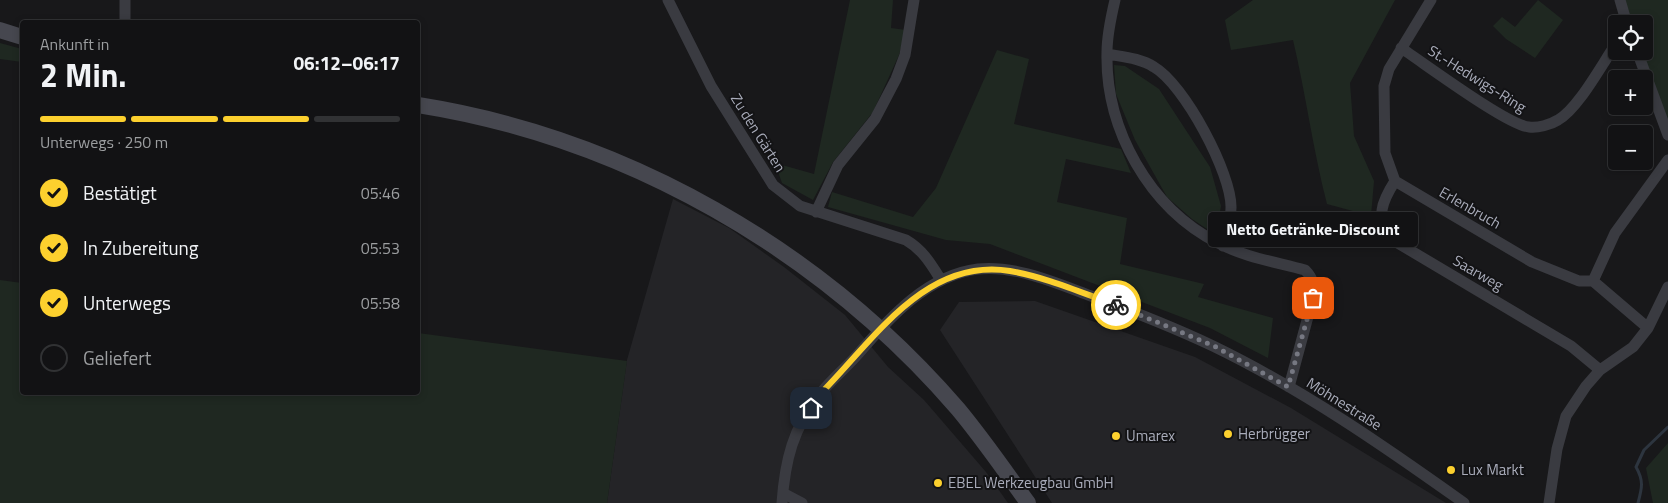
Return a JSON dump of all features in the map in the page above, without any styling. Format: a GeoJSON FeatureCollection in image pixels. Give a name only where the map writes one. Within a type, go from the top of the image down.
{"type":"FeatureCollection","features":[{"type":"Feature","properties":{"kind":"main road"},"geometry":{"type":"LineString","coordinates":[[0,30],[20,36]]}},
{"type":"Feature","properties":{"kind":"main road"},"geometry":{"type":"LineString","coordinates":[[420,105],[459,112],[534,132],[608,158],[690,196],[747,228],[802,264],[834,289],[880,330],[956,407],[1028,503]]}},
{"type":"Feature","properties":{"kind":"street"},"geometry":{"type":"LineString","coordinates":[[125,0],[125,20]]}},
{"type":"Feature","properties":{"kind":"street","name":"Zu den Gärten"},"geometry":{"type":"LineString","coordinates":[[668,0],[711,86],[763,172],[785,196],[800,206],[816,212],[906,240],[916,246],[928,259],[941,280]]}},
{"type":"Feature","properties":{"kind":"street"},"geometry":{"type":"LineString","coordinates":[[816,212],[838,165],[875,119],[896,80],[907,48],[914,0]]}},
{"type":"Feature","properties":{"kind":"street"},"geometry":{"type":"LineString","coordinates":[[1115,0],[1107,54],[1108,78],[1116,116],[1137,166],[1153,189],[1178,217],[1194,230],[1223,246],[1305,270],[1311,276],[1314,285],[1313,298],[1288,387]]}},
{"type":"Feature","properties":{"kind":"street"},"geometry":{"type":"LineString","coordinates":[[1395,181],[1385,153],[1384,86],[1389,69],[1431,0]]}},
{"type":"Feature","properties":{"kind":"street"},"geometry":{"type":"LineString","coordinates":[[1620,0],[1624,15]]}},
{"type":"Feature","properties":{"kind":"street","name":"St.-Hedwigs-Ring"},"geometry":{"type":"LineString","coordinates":[[1401,48],[1502,115],[1528,127],[1550,124],[1560,120],[1573,106],[1608,56]]}},
{"type":"Feature","properties":{"kind":"street"},"geometry":{"type":"LineString","coordinates":[[1107,54],[1134,58],[1154,66],[1169,78],[1194,112],[1219,165],[1230,196],[1231,208],[1223,246]]}},
{"type":"Feature","properties":{"kind":"street"},"geometry":{"type":"LineString","coordinates":[[1640,60],[1668,135]]}},
{"type":"Feature","properties":{"kind":"street"},"geometry":{"type":"LineString","coordinates":[[1648,328],[1594,281],[1615,234],[1668,160]]}},
{"type":"Feature","properties":{"kind":"street","name":"Erlenbruch"},"geometry":{"type":"LineString","coordinates":[[1395,181],[1532,262],[1579,281],[1594,281]]}},
{"type":"Feature","properties":{"kind":"street","name":"Saarweg"},"geometry":{"type":"LineString","coordinates":[[1395,181],[1384,198],[1382,208],[1383,227],[1391,239],[1571,346],[1600,370]]}},
{"type":"Feature","properties":{"kind":"street","name":"Möhnestraße"},"geometry":{"type":"LineString","coordinates":[[782,498],[792,440],[820,394],[880,330],[918,295],[941,280],[977,269],[1022,273],[1080,292],[1180,331],[1288,387],[1389,451],[1461,502]]}},
{"type":"Feature","properties":{"kind":"street"},"geometry":{"type":"LineString","coordinates":[[1549,503],[1556,449],[1566,416],[1586,386],[1600,370],[1633,347],[1648,328],[1668,288]]}},
{"type":"Feature","properties":{"kind":"street"},"geometry":{"type":"LineString","coordinates":[[782,498],[802,503]]}},
{"type":"Feature","properties":{"kind":"shaded area"},"geometry":{"type":"Polygon","coordinates":[[[850,0],[893,0],[891,28],[906,30],[899,55],[873,112],[833,162],[813,200],[782,183],[775,163],[814,174],[850,0]]]}},
{"type":"Feature","properties":{"kind":"shaded area"},"geometry":{"type":"Polygon","coordinates":[[[1253,0],[1395,0],[1350,83],[1354,136],[1374,181],[1371,216],[1327,204],[1293,40],[1231,50],[1225,20],[1253,0]]]}},
{"type":"Feature","properties":{"kind":"shaded area"},"geometry":{"type":"Polygon","coordinates":[[[1538,0],[1563,20],[1535,58],[1506,39],[1493,26],[1502,17],[1515,27],[1538,0]]]}},
{"type":"Feature","properties":{"kind":"shaded area"},"geometry":{"type":"Polygon","coordinates":[[[1624,0],[1668,0],[1668,127],[1653,86],[1653,70],[1647,70],[1643,60],[1653,60],[1653,15],[1628,15],[1624,0]]]}},
{"type":"Feature","properties":{"kind":"shaded area"},"geometry":{"type":"Polygon","coordinates":[[[0,43],[20,48],[20,62],[0,59],[0,43]]]}},
{"type":"Feature","properties":{"kind":"shaded area"},"geometry":{"type":"Polygon","coordinates":[[[997,50],[1029,59],[1014,124],[1121,149],[1131,173],[1066,159],[1057,202],[1127,218],[1120,264],[1204,284],[1198,297],[1273,318],[1268,358],[1210,328],[990,244],[946,240],[828,207],[832,192],[913,217],[936,188],[997,50]]]}},
{"type":"Feature","properties":{"kind":"shaded area"},"geometry":{"type":"Polygon","coordinates":[[[1114,65],[1125,66],[1159,89],[1210,167],[1221,206],[1216,235],[1192,219],[1167,197],[1135,140],[1116,94],[1114,65]]]}},
{"type":"Feature","properties":{"kind":"shaded area"},"geometry":{"type":"Polygon","coordinates":[[[673,199],[729,228],[784,267],[845,315],[888,367],[924,400],[986,472],[1008,503],[607,503],[627,360],[673,199]]]}},
{"type":"Feature","properties":{"kind":"shaded area"},"geometry":{"type":"Polygon","coordinates":[[[0,280],[20,283],[20,395],[420,395],[420,333],[627,361],[607,503],[0,503],[0,280]]]}},
{"type":"Feature","properties":{"kind":"shaded area"},"geometry":{"type":"Polygon","coordinates":[[[1035,301],[1195,357],[1291,408],[1446,503],[1052,503],[940,330],[959,302],[1035,301]]]}},
{"type":"Feature","properties":{"kind":"shaded area"},"geometry":{"type":"Polygon","coordinates":[[[1668,443],[1668,503],[1653,503],[1646,468],[1668,443]]]}},
{"type":"Feature","properties":{"kind":"waterway"},"geometry":{"type":"LineString","coordinates":[[1638,503],[1641,485],[1636,467],[1644,450],[1668,427]]}},
{"type":"Feature","properties":{"kind":"way so far"},"geometry":{"type":"LineString","coordinates":[[1116,305],[1214,346],[1288,387],[1293,377],[1313,298]]}},
{"type":"Feature","properties":{"kind":"place","name":"Netto Getränke-Discount"},"geometry":{"type":"Point","coordinates":[1313,298]}},
{"type":"Feature","properties":{"kind":"place","name":"Herbrügger"},"geometry":{"type":"Point","coordinates":[1228,434]}},
{"type":"Feature","properties":{"kind":"place","name":"Umarex"},"geometry":{"type":"Point","coordinates":[1116,436]}},
{"type":"Feature","properties":{"kind":"place","name":"Lux Markt"},"geometry":{"type":"Point","coordinates":[1451,470]}},
{"type":"Feature","properties":{"kind":"place","name":"EBEL Werkzeugbau GmbH"},"geometry":{"type":"Point","coordinates":[938,483]}},
{"type":"Feature","properties":{"kind":"route"},"geometry":{"type":"LineString","coordinates":[[811,408],[820,394],[898,312],[926,289],[952,276],[977,269],[1022,273],[1116,305]]}}]}
